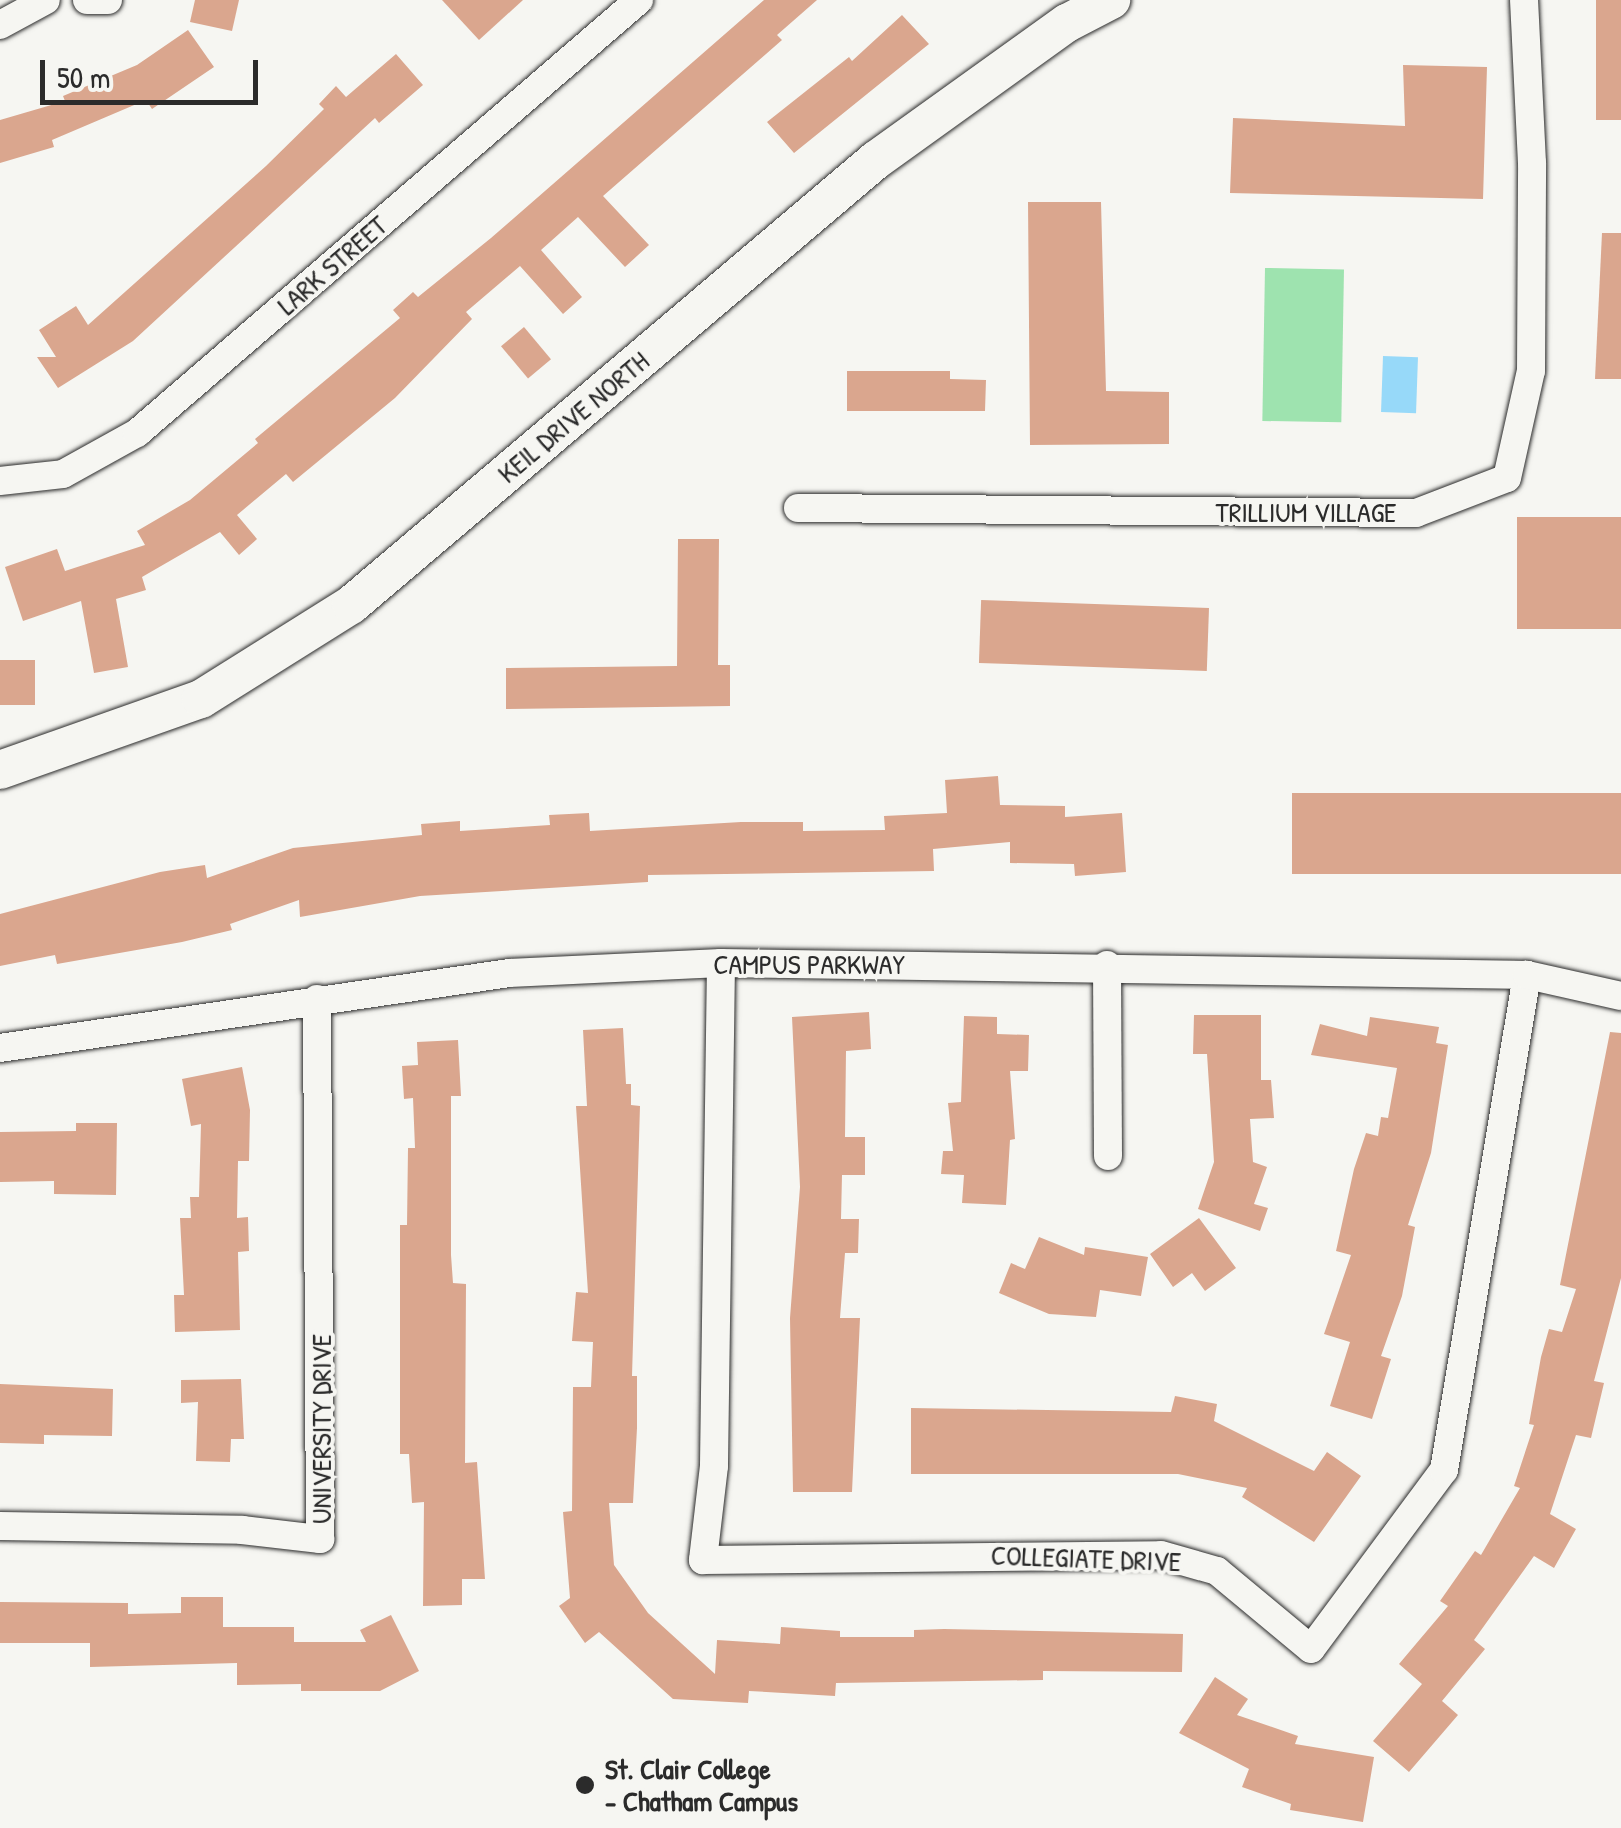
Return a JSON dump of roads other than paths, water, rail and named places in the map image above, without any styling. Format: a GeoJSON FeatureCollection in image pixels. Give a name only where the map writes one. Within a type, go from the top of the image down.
{"type":"FeatureCollection","features":[{"type":"Feature","properties":{"kind":"street"},"geometry":{"type":"LineString","coordinates":[[0,25],[46,0]]}},
{"type":"Feature","properties":{"kind":"street"},"geometry":{"type":"LineString","coordinates":[[88,0],[108,0]]}},
{"type":"Feature","properties":{"kind":"street","name":"LARK STREET"},"geometry":{"type":"LineString","coordinates":[[0,481],[63,474],[136,433],[640,0]]}},
{"type":"Feature","properties":{"kind":"street","name":"KEIL DRIVE NORTH"},"geometry":{"type":"LineString","coordinates":[[0,770],[200,699],[351,605],[876,160],[1067,23],[1110,0]]}},
{"type":"Feature","properties":{"kind":"street","name":"TRILLIUM VILLAGE"},"geometry":{"type":"LineString","coordinates":[[798,508],[1416,513],[1506,478],[1531,371],[1532,163],[1524,0]]}},
{"type":"Feature","properties":{"kind":"street","name":"CAMPUS PARKWAY"},"geometry":{"type":"LineString","coordinates":[[0,1048],[509,973],[722,962],[1107,965],[1528,976],[1621,996]]}},
{"type":"Feature","properties":{"kind":"street","name":"COLLEGIATE DRIVE"},"geometry":{"type":"LineString","coordinates":[[722,962],[714,1466],[703,1560],[1161,1555],[1217,1571],[1311,1650],[1444,1470],[1528,976]]}},
{"type":"Feature","properties":{"kind":"street"},"geometry":{"type":"LineString","coordinates":[[1107,965],[1108,1156]]}},
{"type":"Feature","properties":{"kind":"street","name":"UNIVERSITY DRIVE"},"geometry":{"type":"LineString","coordinates":[[0,1526],[242,1530],[320,1539],[317,999]]}},
{"type":"Feature","properties":{"kind":"water"},"geometry":{"type":"Polygon","coordinates":[[[1383,356],[1418,357],[1416,413],[1381,412],[1383,356]]]}},
{"type":"Feature","properties":{"kind":"place","name":"St. Clair College - Chatham Campus"},"geometry":{"type":"Point","coordinates":[585,1785]}}]}
